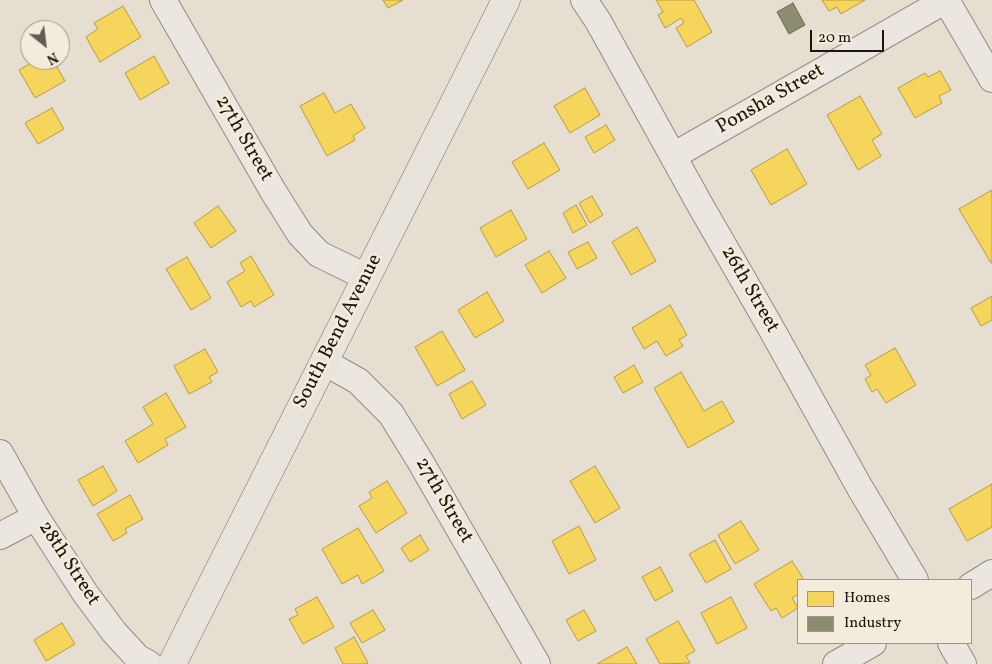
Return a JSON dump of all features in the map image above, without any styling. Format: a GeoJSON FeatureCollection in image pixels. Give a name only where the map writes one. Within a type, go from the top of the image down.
{"type":"FeatureCollection","features":[{"type":"Feature","properties":{"kind":"main road","name":"South Bend Avenue"},"geometry":{"type":"LineString","coordinates":[[172,664],[506,0]]}},
{"type":"Feature","properties":{"kind":"street","name":"27th Street"},"geometry":{"type":"LineString","coordinates":[[163,0],[273,192],[300,234],[319,254],[366,277]]}},
{"type":"Feature","properties":{"kind":"street","name":"26th Street"},"geometry":{"type":"LineString","coordinates":[[584,0],[598,21],[860,488],[914,579]]}},
{"type":"Feature","properties":{"kind":"street","name":"Ponsha Street"},"geometry":{"type":"LineString","coordinates":[[674,156],[946,0]]}},
{"type":"Feature","properties":{"kind":"street"},"geometry":{"type":"LineString","coordinates":[[946,0],[992,79]]}},
{"type":"Feature","properties":{"kind":"street","name":"27th Street"},"geometry":{"type":"LineString","coordinates":[[324,362],[358,381],[391,414],[537,664]]}},
{"type":"Feature","properties":{"kind":"street","name":"28th Street"},"geometry":{"type":"LineString","coordinates":[[0,453],[36,516],[85,593],[114,632],[138,658],[149,664]]}},
{"type":"Feature","properties":{"kind":"street"},"geometry":{"type":"LineString","coordinates":[[0,536],[36,516]]}},
{"type":"Feature","properties":{"kind":"street"},"geometry":{"type":"LineString","coordinates":[[972,585],[992,573]]}},
{"type":"Feature","properties":{"kind":"street"},"geometry":{"type":"LineString","coordinates":[[836,664],[871,644]]}},
{"type":"Feature","properties":{"kind":"street"},"geometry":{"type":"LineString","coordinates":[[952,644],[963,664]]}},
{"type":"Feature","properties":{"kind":"building: Homes"},"geometry":{"type":"Polygon","coordinates":[[[383,0],[403,0],[388,8],[383,0]]]}},
{"type":"Feature","properties":{"kind":"building: Homes"},"geometry":{"type":"Polygon","coordinates":[[[656,0],[694,0],[712,32],[687,47],[676,28],[684,23],[681,18],[665,28],[658,15],[663,12],[656,0]]]}},
{"type":"Feature","properties":{"kind":"building: Homes"},"geometry":{"type":"Polygon","coordinates":[[[822,0],[865,0],[841,14],[837,7],[829,11],[822,0]]]}},
{"type":"Feature","properties":{"kind":"building: Homes"},"geometry":{"type":"Polygon","coordinates":[[[123,6],[141,37],[100,62],[86,37],[98,29],[94,23],[123,6]]]}},
{"type":"Feature","properties":{"kind":"building: Homes"},"geometry":{"type":"Polygon","coordinates":[[[154,56],[169,83],[140,100],[125,73],[154,56]]]}},
{"type":"Feature","properties":{"kind":"building: Homes"},"geometry":{"type":"Polygon","coordinates":[[[19,70],[59,70],[65,81],[35,98],[19,70]]]}},
{"type":"Feature","properties":{"kind":"building: Homes"},"geometry":{"type":"Polygon","coordinates":[[[940,71],[951,90],[939,96],[942,103],[915,118],[898,88],[925,73],[928,77],[940,71]]]}},
{"type":"Feature","properties":{"kind":"building: Homes"},"geometry":{"type":"Polygon","coordinates":[[[585,88],[600,115],[570,133],[554,106],[585,88]]]}},
{"type":"Feature","properties":{"kind":"building: Homes"},"geometry":{"type":"Polygon","coordinates":[[[324,93],[335,113],[351,104],[365,128],[353,136],[355,140],[327,156],[300,106],[324,93]]]}},
{"type":"Feature","properties":{"kind":"building: Homes"},"geometry":{"type":"Polygon","coordinates":[[[860,96],[882,134],[872,140],[881,156],[858,170],[827,115],[860,96]]]}},
{"type":"Feature","properties":{"kind":"building: Homes"},"geometry":{"type":"Polygon","coordinates":[[[52,108],[64,129],[38,144],[25,123],[52,108]]]}},
{"type":"Feature","properties":{"kind":"building: Homes"},"geometry":{"type":"Polygon","coordinates":[[[606,125],[615,140],[594,153],[585,137],[606,125]]]}},
{"type":"Feature","properties":{"kind":"building: Homes"},"geometry":{"type":"Polygon","coordinates":[[[544,143],[560,170],[528,189],[512,162],[544,143]]]}},
{"type":"Feature","properties":{"kind":"building: Homes"},"geometry":{"type":"Polygon","coordinates":[[[787,149],[807,184],[771,205],[751,170],[787,149]]]}},
{"type":"Feature","properties":{"kind":"building: Homes"},"geometry":{"type":"Polygon","coordinates":[[[992,190],[992,263],[991,263],[959,209],[992,190]]]}},
{"type":"Feature","properties":{"kind":"building: Homes"},"geometry":{"type":"Polygon","coordinates":[[[592,196],[603,215],[590,223],[579,203],[592,196]]]}},
{"type":"Feature","properties":{"kind":"building: Homes"},"geometry":{"type":"Polygon","coordinates":[[[576,205],[587,225],[573,233],[563,213],[576,205]]]}},
{"type":"Feature","properties":{"kind":"building: Homes"},"geometry":{"type":"Polygon","coordinates":[[[218,206],[236,231],[211,248],[194,223],[218,206]]]}},
{"type":"Feature","properties":{"kind":"building: Homes"},"geometry":{"type":"Polygon","coordinates":[[[511,210],[527,239],[496,257],[480,228],[511,210]]]}},
{"type":"Feature","properties":{"kind":"building: Homes"},"geometry":{"type":"Polygon","coordinates":[[[637,227],[656,261],[631,275],[612,242],[637,227]]]}},
{"type":"Feature","properties":{"kind":"building: Homes"},"geometry":{"type":"Polygon","coordinates":[[[588,242],[597,258],[577,269],[568,252],[588,242]]]}},
{"type":"Feature","properties":{"kind":"building: Homes"},"geometry":{"type":"Polygon","coordinates":[[[549,251],[566,278],[542,293],[525,265],[549,251]]]}},
{"type":"Feature","properties":{"kind":"building: Homes"},"geometry":{"type":"Polygon","coordinates":[[[251,256],[274,295],[254,307],[251,301],[241,307],[227,282],[245,271],[240,263],[251,256]]]}},
{"type":"Feature","properties":{"kind":"building: Homes"},"geometry":{"type":"Polygon","coordinates":[[[187,257],[211,298],[191,310],[166,269],[187,257]]]}},
{"type":"Feature","properties":{"kind":"building: Homes"},"geometry":{"type":"Polygon","coordinates":[[[487,292],[504,321],[475,338],[458,310],[487,292]]]}},
{"type":"Feature","properties":{"kind":"building: Homes"},"geometry":{"type":"Polygon","coordinates":[[[992,296],[992,320],[981,326],[971,308],[992,296]]]}},
{"type":"Feature","properties":{"kind":"building: Homes"},"geometry":{"type":"Polygon","coordinates":[[[670,305],[687,335],[679,340],[683,346],[666,356],[657,341],[644,349],[632,328],[670,305]]]}},
{"type":"Feature","properties":{"kind":"building: Homes"},"geometry":{"type":"Polygon","coordinates":[[[442,331],[465,370],[437,386],[415,347],[442,331]]]}},
{"type":"Feature","properties":{"kind":"building: Homes"},"geometry":{"type":"Polygon","coordinates":[[[895,348],[916,385],[886,403],[877,389],[872,392],[865,379],[871,375],[865,365],[895,348]]]}},
{"type":"Feature","properties":{"kind":"building: Homes"},"geometry":{"type":"Polygon","coordinates":[[[205,349],[218,372],[209,377],[212,382],[189,394],[174,366],[205,349]]]}},
{"type":"Feature","properties":{"kind":"building: Homes"},"geometry":{"type":"Polygon","coordinates":[[[634,365],[643,382],[623,393],[614,377],[634,365]]]}},
{"type":"Feature","properties":{"kind":"building: Homes"},"geometry":{"type":"Polygon","coordinates":[[[681,372],[704,411],[722,401],[734,422],[688,448],[654,388],[681,372]]]}},
{"type":"Feature","properties":{"kind":"building: Homes"},"geometry":{"type":"Polygon","coordinates":[[[472,381],[486,405],[462,419],[449,394],[472,381]]]}},
{"type":"Feature","properties":{"kind":"building: Homes"},"geometry":{"type":"Polygon","coordinates":[[[166,393],[186,427],[165,439],[168,445],[138,463],[125,441],[153,424],[143,407],[166,393]]]}},
{"type":"Feature","properties":{"kind":"building: Homes"},"geometry":{"type":"Polygon","coordinates":[[[103,466],[117,491],[93,506],[78,480],[103,466]]]}},
{"type":"Feature","properties":{"kind":"building: Homes"},"geometry":{"type":"Polygon","coordinates":[[[595,466],[620,508],[595,523],[570,481],[595,466]]]}},
{"type":"Feature","properties":{"kind":"building: Homes"},"geometry":{"type":"Polygon","coordinates":[[[387,481],[407,513],[376,533],[359,506],[372,498],[369,492],[387,481]]]}},
{"type":"Feature","properties":{"kind":"building: Homes"},"geometry":{"type":"Polygon","coordinates":[[[992,484],[992,527],[967,541],[949,509],[992,484]]]}},
{"type":"Feature","properties":{"kind":"building: Homes"},"geometry":{"type":"Polygon","coordinates":[[[130,495],[143,519],[125,529],[127,533],[113,541],[97,514],[130,495]]]}},
{"type":"Feature","properties":{"kind":"building: Homes"},"geometry":{"type":"Polygon","coordinates":[[[741,521],[759,550],[735,564],[718,535],[741,521]]]}},
{"type":"Feature","properties":{"kind":"building: Homes"},"geometry":{"type":"Polygon","coordinates":[[[579,526],[596,560],[569,574],[552,541],[579,526]]]}},
{"type":"Feature","properties":{"kind":"building: Homes"},"geometry":{"type":"Polygon","coordinates":[[[358,528],[384,571],[362,584],[358,575],[342,584],[322,549],[358,528]]]}},
{"type":"Feature","properties":{"kind":"building: Homes"},"geometry":{"type":"Polygon","coordinates":[[[420,535],[429,550],[410,562],[401,548],[420,535]]]}},
{"type":"Feature","properties":{"kind":"building: Homes"},"geometry":{"type":"Polygon","coordinates":[[[715,540],[731,569],[706,583],[689,554],[715,540]]]}},
{"type":"Feature","properties":{"kind":"building: Homes"},"geometry":{"type":"Polygon","coordinates":[[[792,561],[803,579],[797,579],[797,595],[792,598],[797,609],[782,618],[776,608],[771,611],[754,584],[792,561]]]}},
{"type":"Feature","properties":{"kind":"building: Homes"},"geometry":{"type":"Polygon","coordinates":[[[660,567],[673,591],[655,601],[642,577],[660,567]]]}},
{"type":"Feature","properties":{"kind":"building: Homes"},"geometry":{"type":"Polygon","coordinates":[[[317,597],[334,627],[303,644],[289,619],[298,615],[295,609],[317,597]]]}},
{"type":"Feature","properties":{"kind":"building: Homes"},"geometry":{"type":"Polygon","coordinates":[[[731,597],[747,628],[717,644],[701,613],[731,597]]]}},
{"type":"Feature","properties":{"kind":"building: Homes"},"geometry":{"type":"Polygon","coordinates":[[[373,610],[385,630],[362,643],[350,623],[373,610]]]}},
{"type":"Feature","properties":{"kind":"building: Homes"},"geometry":{"type":"Polygon","coordinates":[[[584,610],[596,631],[578,641],[566,620],[584,610]]]}},
{"type":"Feature","properties":{"kind":"building: Homes"},"geometry":{"type":"Polygon","coordinates":[[[678,621],[695,651],[686,656],[690,663],[660,664],[646,639],[678,621]]]}},
{"type":"Feature","properties":{"kind":"building: Homes"},"geometry":{"type":"Polygon","coordinates":[[[62,623],[75,644],[46,661],[34,640],[62,623]]]}},
{"type":"Feature","properties":{"kind":"building: Homes"},"geometry":{"type":"Polygon","coordinates":[[[354,637],[368,663],[343,664],[335,648],[354,637]]]}},
{"type":"Feature","properties":{"kind":"building: Homes"},"geometry":{"type":"Polygon","coordinates":[[[627,647],[637,664],[597,664],[627,647]]]}},
{"type":"Feature","properties":{"kind":"building: Industry"},"geometry":{"type":"Polygon","coordinates":[[[793,3],[805,25],[789,34],[777,12],[793,3]]]}}]}
